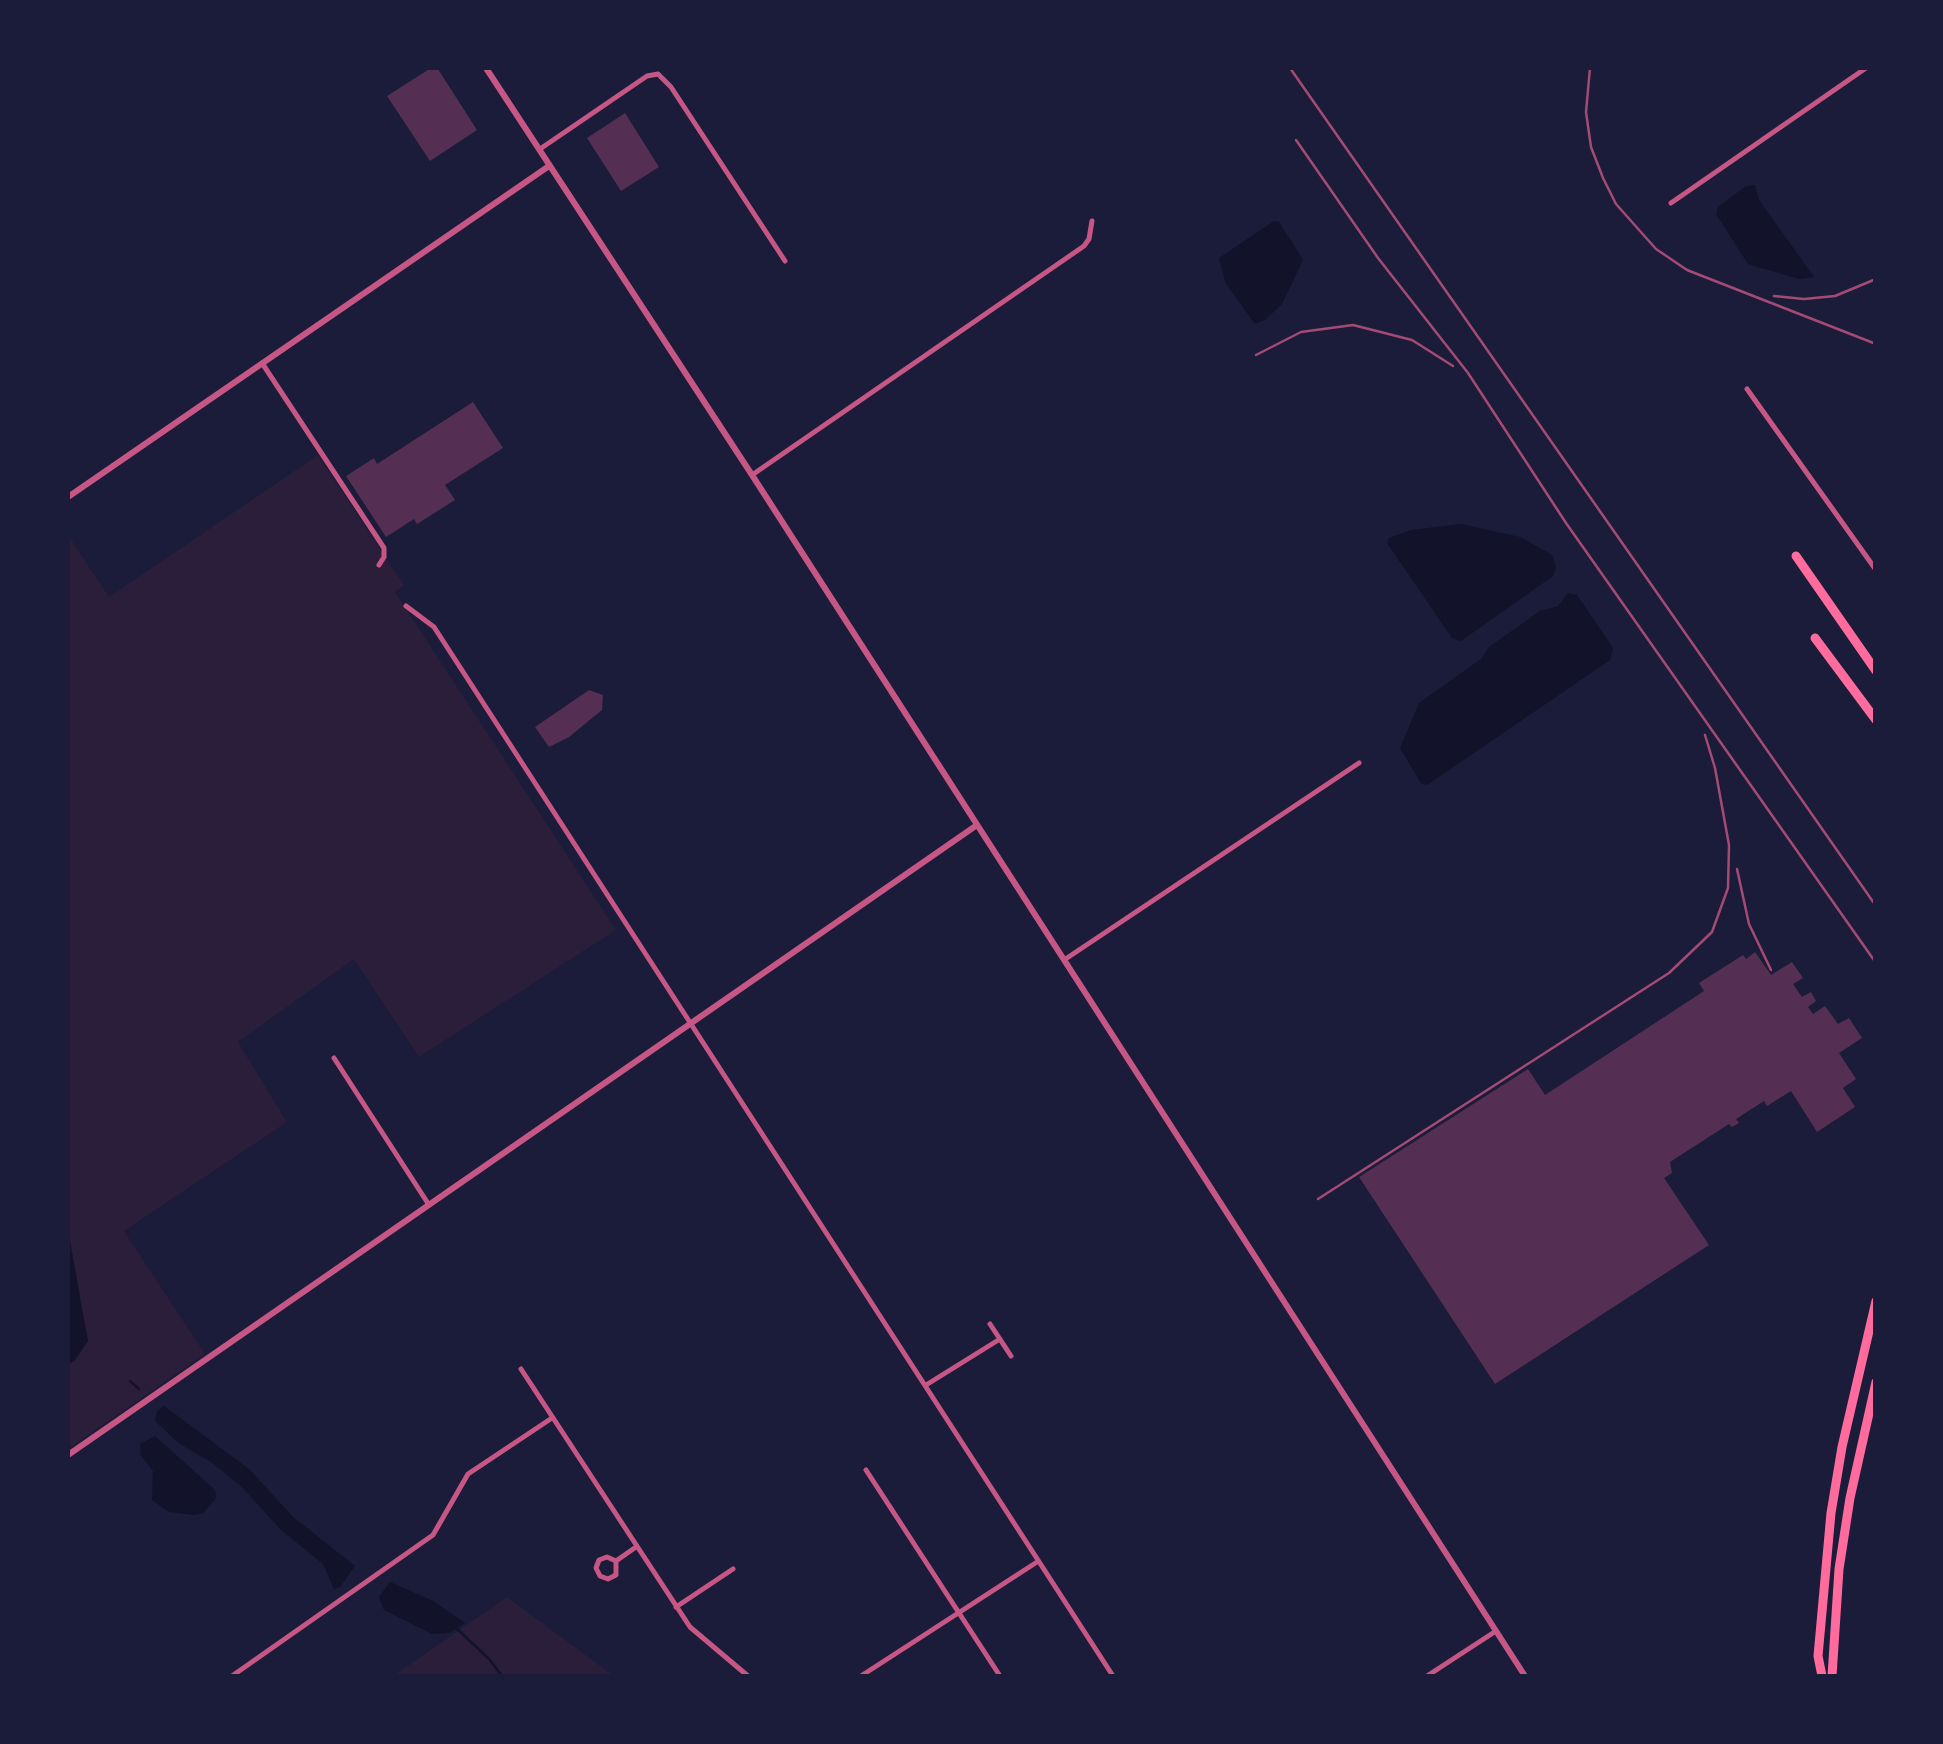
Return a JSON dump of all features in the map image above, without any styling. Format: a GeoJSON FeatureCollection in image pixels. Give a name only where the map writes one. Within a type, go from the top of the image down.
{"type":"FeatureCollection","features":[{"type":"Feature","properties":{"kind":"highway"},"geometry":{"type":"LineString","coordinates":[[1796,556],[1876,672]]}},
{"type":"Feature","properties":{"kind":"highway"},"geometry":{"type":"LineString","coordinates":[[1815,638],[1876,720]]}},
{"type":"Feature","properties":{"kind":"highway"},"geometry":{"type":"LineString","coordinates":[[1822,1676],[1818,1656],[1831,1513],[1876,1301]]}},
{"type":"Feature","properties":{"kind":"highway"},"geometry":{"type":"LineString","coordinates":[[1832,1676],[1839,1569],[1876,1382]]}},
{"type":"Feature","properties":{"kind":"street"},"geometry":{"type":"LineString","coordinates":[[486,68],[1525,1676]]}},
{"type":"Feature","properties":{"kind":"street"},"geometry":{"type":"LineString","coordinates":[[1671,204],[1866,68]]}},
{"type":"Feature","properties":{"kind":"street"},"geometry":{"type":"LineString","coordinates":[[539,150],[647,76],[658,74],[671,87],[785,261]]}},
{"type":"Feature","properties":{"kind":"street"},"geometry":{"type":"LineString","coordinates":[[68,497],[549,166]]}},
{"type":"Feature","properties":{"kind":"street"},"geometry":{"type":"LineString","coordinates":[[752,475],[1084,246],[1092,221]]}},
{"type":"Feature","properties":{"kind":"street"},"geometry":{"type":"LineString","coordinates":[[262,363],[384,548],[379,565]]}},
{"type":"Feature","properties":{"kind":"street"},"geometry":{"type":"LineString","coordinates":[[1748,389],[1876,570]]}},
{"type":"Feature","properties":{"kind":"street"},"geometry":{"type":"LineString","coordinates":[[406,606],[434,627],[1113,1676]]}},
{"type":"Feature","properties":{"kind":"street"},"geometry":{"type":"LineString","coordinates":[[1064,960],[1359,762]]}},
{"type":"Feature","properties":{"kind":"street"},"geometry":{"type":"LineString","coordinates":[[68,1455],[977,825]]}},
{"type":"Feature","properties":{"kind":"street"},"geometry":{"type":"LineString","coordinates":[[334,1058],[428,1205]]}},
{"type":"Feature","properties":{"kind":"street"},"geometry":{"type":"LineString","coordinates":[[990,1324],[1011,1356]]}},
{"type":"Feature","properties":{"kind":"street"},"geometry":{"type":"LineString","coordinates":[[926,1386],[1000,1339]]}},
{"type":"Feature","properties":{"kind":"street"},"geometry":{"type":"LineString","coordinates":[[521,1370],[690,1627],[748,1676]]}},
{"type":"Feature","properties":{"kind":"street"},"geometry":{"type":"LineString","coordinates":[[232,1676],[433,1535],[468,1474],[552,1418]]}},
{"type":"Feature","properties":{"kind":"street"},"geometry":{"type":"LineString","coordinates":[[866,1470],[1000,1676]]}},
{"type":"Feature","properties":{"kind":"street"},"geometry":{"type":"LineString","coordinates":[[616,1561],[636,1547]]}},
{"type":"Feature","properties":{"kind":"street"},"geometry":{"type":"LineString","coordinates":[[607,1557],[616,1561],[616,1575],[608,1579],[600,1576],[596,1568],[599,1560],[607,1557]]}},
{"type":"Feature","properties":{"kind":"street"},"geometry":{"type":"LineString","coordinates":[[861,1676],[1037,1562]]}},
{"type":"Feature","properties":{"kind":"street"},"geometry":{"type":"LineString","coordinates":[[676,1607],[733,1569]]}},
{"type":"Feature","properties":{"kind":"street"},"geometry":{"type":"LineString","coordinates":[[1427,1676],[1496,1631]]}},
{"type":"Feature","properties":{"kind":"shaded area"},"geometry":{"type":"Polygon","coordinates":[[[1755,185],[1759,200],[1814,277],[1799,279],[1748,264],[1716,214],[1718,207],[1746,186],[1755,185]]]}},
{"type":"Feature","properties":{"kind":"shaded area"},"geometry":{"type":"Polygon","coordinates":[[[1274,221],[1279,222],[1303,260],[1282,304],[1255,324],[1226,284],[1219,258],[1274,221]]]}},
{"type":"Feature","properties":{"kind":"shaded area"},"geometry":{"type":"Polygon","coordinates":[[[318,455],[404,585],[395,592],[616,930],[419,1057],[354,959],[238,1042],[287,1122],[124,1231],[205,1354],[68,1449],[68,535],[109,597],[318,455]]]}},
{"type":"Feature","properties":{"kind":"shaded area"},"geometry":{"type":"Polygon","coordinates":[[[1461,524],[1520,537],[1552,555],[1556,567],[1553,576],[1461,641],[1452,638],[1387,543],[1389,538],[1411,530],[1461,524]]]}},
{"type":"Feature","properties":{"kind":"shaded area"},"geometry":{"type":"Polygon","coordinates":[[[1568,593],[1577,595],[1613,648],[1610,660],[1427,785],[1421,783],[1400,748],[1419,703],[1540,611],[1558,606],[1568,593]]]}},
{"type":"Feature","properties":{"kind":"shaded area"},"geometry":{"type":"Polygon","coordinates":[[[68,1230],[88,1341],[68,1365],[68,1230]]]}},
{"type":"Feature","properties":{"kind":"shaded area"},"geometry":{"type":"Polygon","coordinates":[[[164,1406],[249,1469],[293,1517],[355,1566],[340,1587],[334,1589],[323,1564],[281,1530],[242,1487],[180,1444],[155,1421],[157,1411],[164,1406]]]}},
{"type":"Feature","properties":{"kind":"shaded area"},"geometry":{"type":"Polygon","coordinates":[[[155,1436],[215,1490],[216,1498],[203,1513],[169,1512],[152,1500],[153,1471],[140,1454],[140,1444],[155,1436]]]}},
{"type":"Feature","properties":{"kind":"shaded area"},"geometry":{"type":"Polygon","coordinates":[[[390,1582],[433,1601],[465,1623],[449,1633],[432,1634],[384,1610],[379,1597],[390,1582]]]}},
{"type":"Feature","properties":{"kind":"shaded area"},"geometry":{"type":"Polygon","coordinates":[[[507,1597],[614,1676],[393,1676],[507,1597]]]}},
{"type":"Feature","properties":{"kind":"building"},"geometry":{"type":"Polygon","coordinates":[[[431,68],[438,69],[477,130],[430,161],[387,96],[431,68]]]}},
{"type":"Feature","properties":{"kind":"building"},"geometry":{"type":"Polygon","coordinates":[[[625,113],[659,167],[621,191],[587,138],[625,113]]]}},
{"type":"Feature","properties":{"kind":"building"},"geometry":{"type":"Polygon","coordinates":[[[473,402],[503,448],[445,485],[455,500],[417,524],[414,519],[386,537],[346,476],[374,458],[377,464],[473,402]]]}},
{"type":"Feature","properties":{"kind":"building"},"geometry":{"type":"Polygon","coordinates":[[[589,690],[603,695],[602,710],[569,737],[549,747],[535,727],[589,690]]]}},
{"type":"Feature","properties":{"kind":"building"},"geometry":{"type":"Polygon","coordinates":[[[1755,952],[1771,975],[1792,962],[1803,978],[1793,984],[1802,997],[1811,992],[1816,1001],[1808,1007],[1813,1014],[1825,1006],[1838,1024],[1849,1018],[1862,1038],[1839,1053],[1856,1079],[1843,1088],[1855,1107],[1817,1132],[1791,1091],[1767,1106],[1764,1101],[1736,1119],[1739,1123],[1732,1127],[1729,1124],[1670,1162],[1672,1173],[1664,1178],[1709,1245],[1495,1384],[1359,1177],[1528,1069],[1545,1095],[1704,991],[1699,983],[1743,955],[1746,959],[1755,952]]]}},
{"type":"Feature","properties":{"kind":"waterway"},"geometry":{"type":"LineString","coordinates":[[130,1381],[139,1389]]}},
{"type":"Feature","properties":{"kind":"waterway"},"geometry":{"type":"LineString","coordinates":[[455,1627],[502,1676]]}},
{"type":"Feature","properties":{"kind":"railway"},"geometry":{"type":"LineString","coordinates":[[1290,68],[1876,906]]}},
{"type":"Feature","properties":{"kind":"railway"},"geometry":{"type":"LineString","coordinates":[[1590,68],[1586,112],[1591,147],[1616,204],[1656,249],[1687,270],[1876,344]]}},
{"type":"Feature","properties":{"kind":"railway"},"geometry":{"type":"LineString","coordinates":[[1296,140],[1378,258],[1468,373],[1566,523],[1876,963]]}},
{"type":"Feature","properties":{"kind":"railway"},"geometry":{"type":"LineString","coordinates":[[1774,296],[1835,296],[1876,279]]}},
{"type":"Feature","properties":{"kind":"railway"},"geometry":{"type":"LineString","coordinates":[[1256,355],[1301,332],[1353,325],[1412,340],[1453,366]]}},
{"type":"Feature","properties":{"kind":"railway"},"geometry":{"type":"LineString","coordinates":[[1318,1199],[1669,973],[1712,932],[1728,888],[1729,845],[1705,735]]}},
{"type":"Feature","properties":{"kind":"railway"},"geometry":{"type":"LineString","coordinates":[[1737,869],[1749,924],[1771,970]]}}]}
